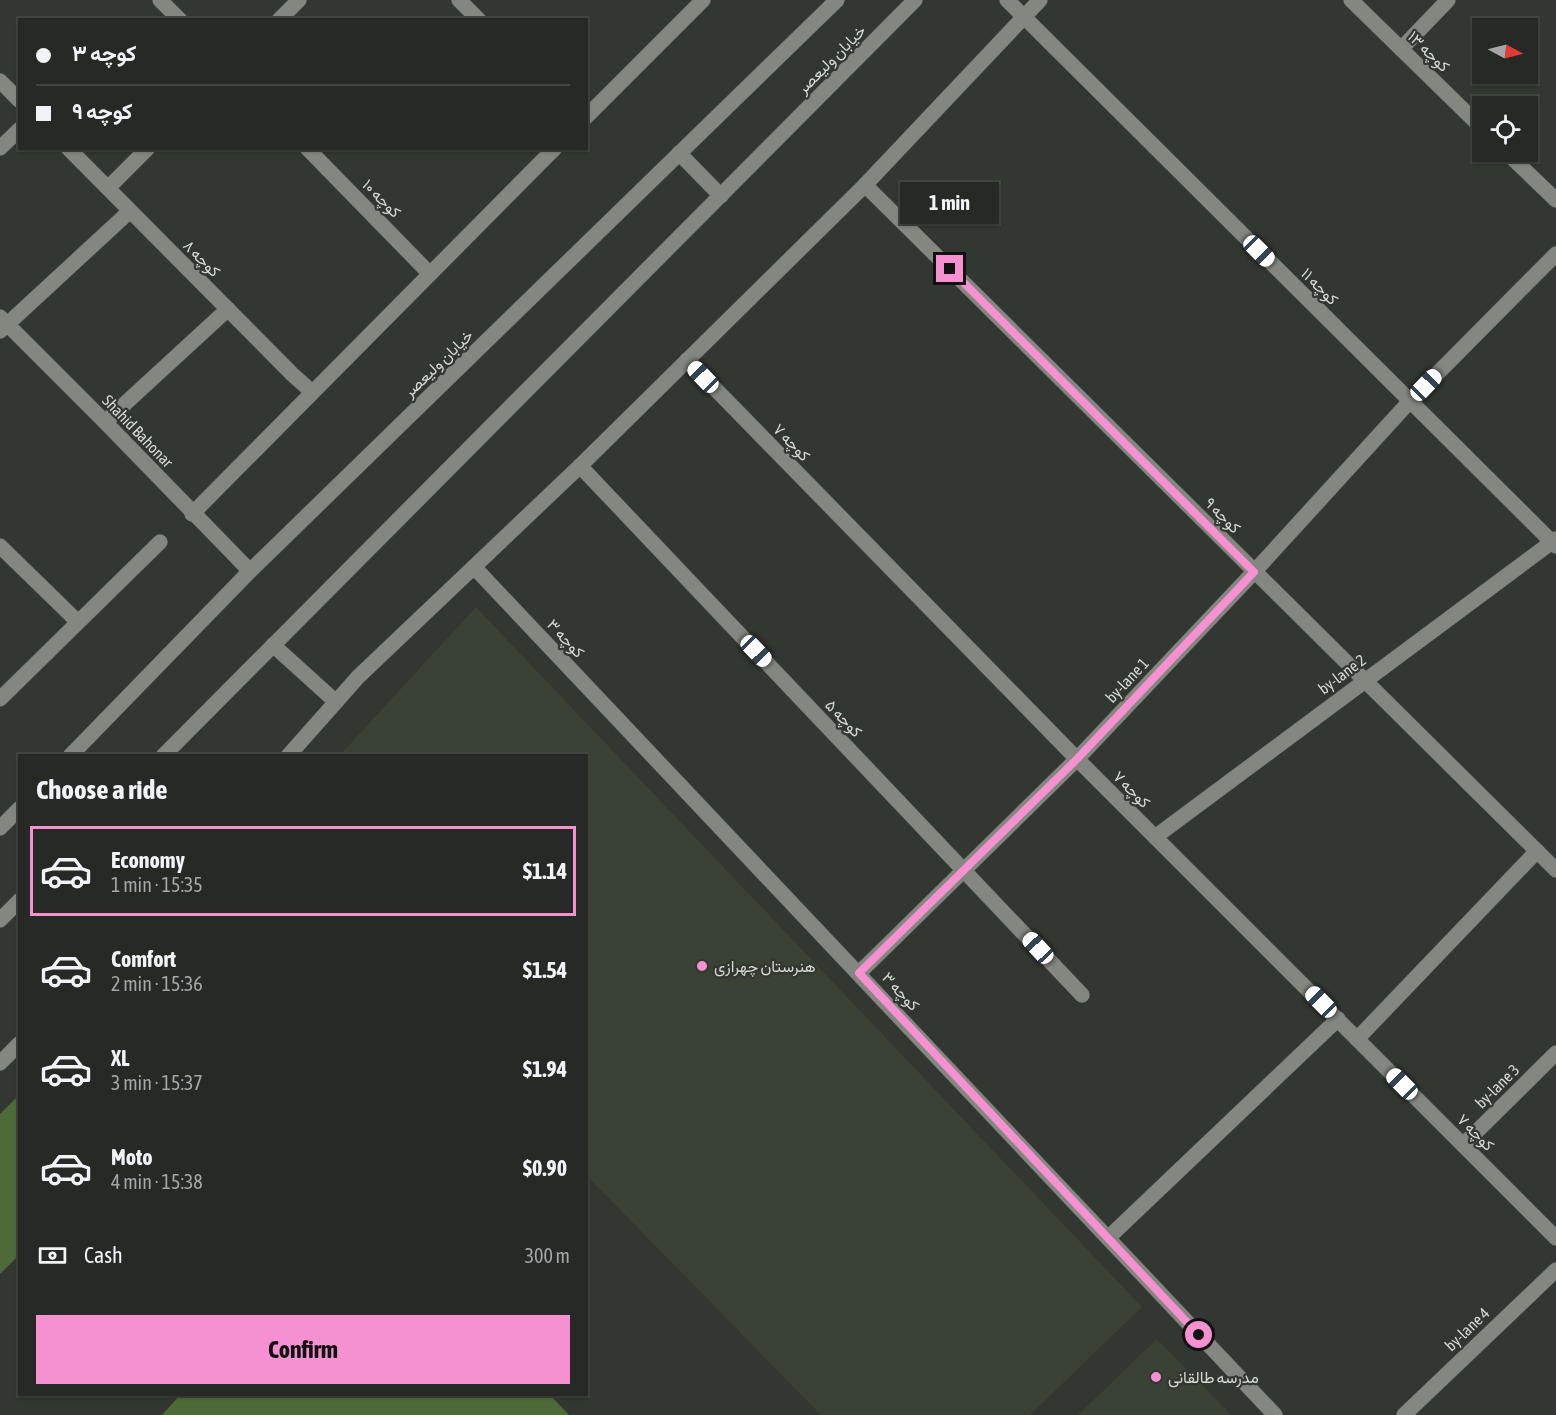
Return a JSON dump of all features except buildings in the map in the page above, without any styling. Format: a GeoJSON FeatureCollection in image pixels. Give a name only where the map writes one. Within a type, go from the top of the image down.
{"type":"FeatureCollection","features":[{"type":"Feature","properties":{"kind":"street"},"geometry":{"type":"LineString","coordinates":[[160,0],[178,18]]}},
{"type":"Feature","properties":{"kind":"street"},"geometry":{"type":"LineString","coordinates":[[281,18],[299,0]]}},
{"type":"Feature","properties":{"kind":"street"},"geometry":{"type":"LineString","coordinates":[[459,0],[477,18]]}},
{"type":"Feature","properties":{"kind":"street"},"geometry":{"type":"LineString","coordinates":[[588,115],[703,0]]}},
{"type":"Feature","properties":{"kind":"street","name":"خیابان ولیعصر"},"geometry":{"type":"LineString","coordinates":[[72,754],[250,571],[837,0]]}},
{"type":"Feature","properties":{"kind":"street","name":"خیابان ولیعصر"},"geometry":{"type":"LineString","coordinates":[[165,754],[915,0]]}},
{"type":"Feature","properties":{"kind":"street","name":"کوچه ۱۱"},"geometry":{"type":"LineString","coordinates":[[1007,0],[1555,542]]}},
{"type":"Feature","properties":{"kind":"street"},"geometry":{"type":"LineString","coordinates":[[290,754],[358,676],[580,466],[865,185],[1040,0]]}},
{"type":"Feature","properties":{"kind":"street","name":"کوچه ۱۳"},"geometry":{"type":"LineString","coordinates":[[1351,0],[1472,118]]}},
{"type":"Feature","properties":{"kind":"street"},"geometry":{"type":"LineString","coordinates":[[1401,49],[1448,0]]}},
{"type":"Feature","properties":{"kind":"street"},"geometry":{"type":"LineString","coordinates":[[0,81],[18,99]]}},
{"type":"Feature","properties":{"kind":"street"},"geometry":{"type":"LineString","coordinates":[[0,148],[18,131]]}},
{"type":"Feature","properties":{"kind":"street","name":"کوچه ۸"},"geometry":{"type":"LineString","coordinates":[[70,150],[312,392]]}},
{"type":"Feature","properties":{"kind":"street"},"geometry":{"type":"LineString","coordinates":[[108,188],[146,150]]}},
{"type":"Feature","properties":{"kind":"street","name":"کوچه ۱۰"},"geometry":{"type":"LineString","coordinates":[[310,150],[430,274]]}},
{"type":"Feature","properties":{"kind":"street"},"geometry":{"type":"LineString","coordinates":[[192,513],[553,150]]}},
{"type":"Feature","properties":{"kind":"street"},"geometry":{"type":"LineString","coordinates":[[679,153],[721,196]]}},
{"type":"Feature","properties":{"kind":"street"},"geometry":{"type":"LineString","coordinates":[[1516,162],[1556,200]]}},
{"type":"Feature","properties":{"kind":"street","name":"کوچه ۹"},"geometry":{"type":"LineString","coordinates":[[865,185],[1556,870]]}},
{"type":"Feature","properties":{"kind":"street"},"geometry":{"type":"LineString","coordinates":[[2,324],[130,210]]}},
{"type":"Feature","properties":{"kind":"street","name":"by-lane 1"},"geometry":{"type":"LineString","coordinates":[[859,973],[1077,759],[1254,572],[1410,401],[1556,254]]}},
{"type":"Feature","properties":{"kind":"street"},"geometry":{"type":"LineString","coordinates":[[105,422],[228,309]]}},
{"type":"Feature","properties":{"kind":"street","name":"Shahid Bahonar"},"geometry":{"type":"LineString","coordinates":[[2,324],[105,422],[250,571]]}},
{"type":"Feature","properties":{"kind":"street","name":"کوچه ۷"},"geometry":{"type":"LineString","coordinates":[[687,360],[1077,759],[1556,1238]]}},
{"type":"Feature","properties":{"kind":"street","name":"کوچه ۵"},"geometry":{"type":"LineString","coordinates":[[580,466],[1082,995]]}},
{"type":"Feature","properties":{"kind":"street"},"geometry":{"type":"LineString","coordinates":[[0,699],[160,542]]}},
{"type":"Feature","properties":{"kind":"street","name":"by-lane 2"},"geometry":{"type":"LineString","coordinates":[[1155,837],[1364,680],[1555,542]]}},
{"type":"Feature","properties":{"kind":"street"},"geometry":{"type":"LineString","coordinates":[[0,546],[78,622]]}},
{"type":"Feature","properties":{"kind":"street","name":"کوچه ۳"},"geometry":{"type":"LineString","coordinates":[[474,567],[1275,1415]]}},
{"type":"Feature","properties":{"kind":"street"},"geometry":{"type":"LineString","coordinates":[[273,645],[336,702]]}},
{"type":"Feature","properties":{"kind":"street"},"geometry":{"type":"LineString","coordinates":[[0,828],[18,810]]}},
{"type":"Feature","properties":{"kind":"street"},"geometry":{"type":"LineString","coordinates":[[1357,1039],[1537,850]]}},
{"type":"Feature","properties":{"kind":"street"},"geometry":{"type":"LineString","coordinates":[[0,920],[18,902]]}},
{"type":"Feature","properties":{"kind":"street"},"geometry":{"type":"LineString","coordinates":[[1108,1238],[1338,1019]]}},
{"type":"Feature","properties":{"kind":"street"},"geometry":{"type":"LineString","coordinates":[[0,1063],[18,1045]]}},
{"type":"Feature","properties":{"kind":"street","name":"by-lane 3"},"geometry":{"type":"LineString","coordinates":[[1463,1145],[1556,1053]]}},
{"type":"Feature","properties":{"kind":"street","name":"by-lane 4"},"geometry":{"type":"LineString","coordinates":[[1404,1415],[1556,1269]]}},
{"type":"Feature","properties":{"kind":"shaded area","name":"هنرستان چهرازی"},"geometry":{"type":"Polygon","coordinates":[[[476,607],[1142,1307],[1030,1415],[821,1415],[588,1177],[588,754],[341,754],[476,607]]]}},
{"type":"Feature","properties":{"kind":"shaded area","name":"مدرسه طالقانی"},"geometry":{"type":"Polygon","coordinates":[[[1157,1339],[1231,1415],[1078,1415],[1157,1339]]]}},
{"type":"Feature","properties":{"kind":"green space"},"geometry":{"type":"Polygon","coordinates":[[[18,1096],[18,1256],[0,1274],[0,1114],[18,1096]]]}},
{"type":"Feature","properties":{"kind":"green space"},"geometry":{"type":"Polygon","coordinates":[[[179,1396],[551,1396],[569,1415],[162,1415],[179,1396]]]}},
{"type":"Feature","properties":{"kind":"place","name":"هنرستان چهرازی"},"geometry":{"type":"Point","coordinates":[702,966]}},
{"type":"Feature","properties":{"kind":"place","name":"مدرسه طالقانی"},"geometry":{"type":"Point","coordinates":[1156,1377]}},
{"type":"Feature","properties":{"kind":"route"},"geometry":{"type":"LineString","coordinates":[[950,269],[1254,572],[1077,759],[859,973],[1199,1335]]}}]}
